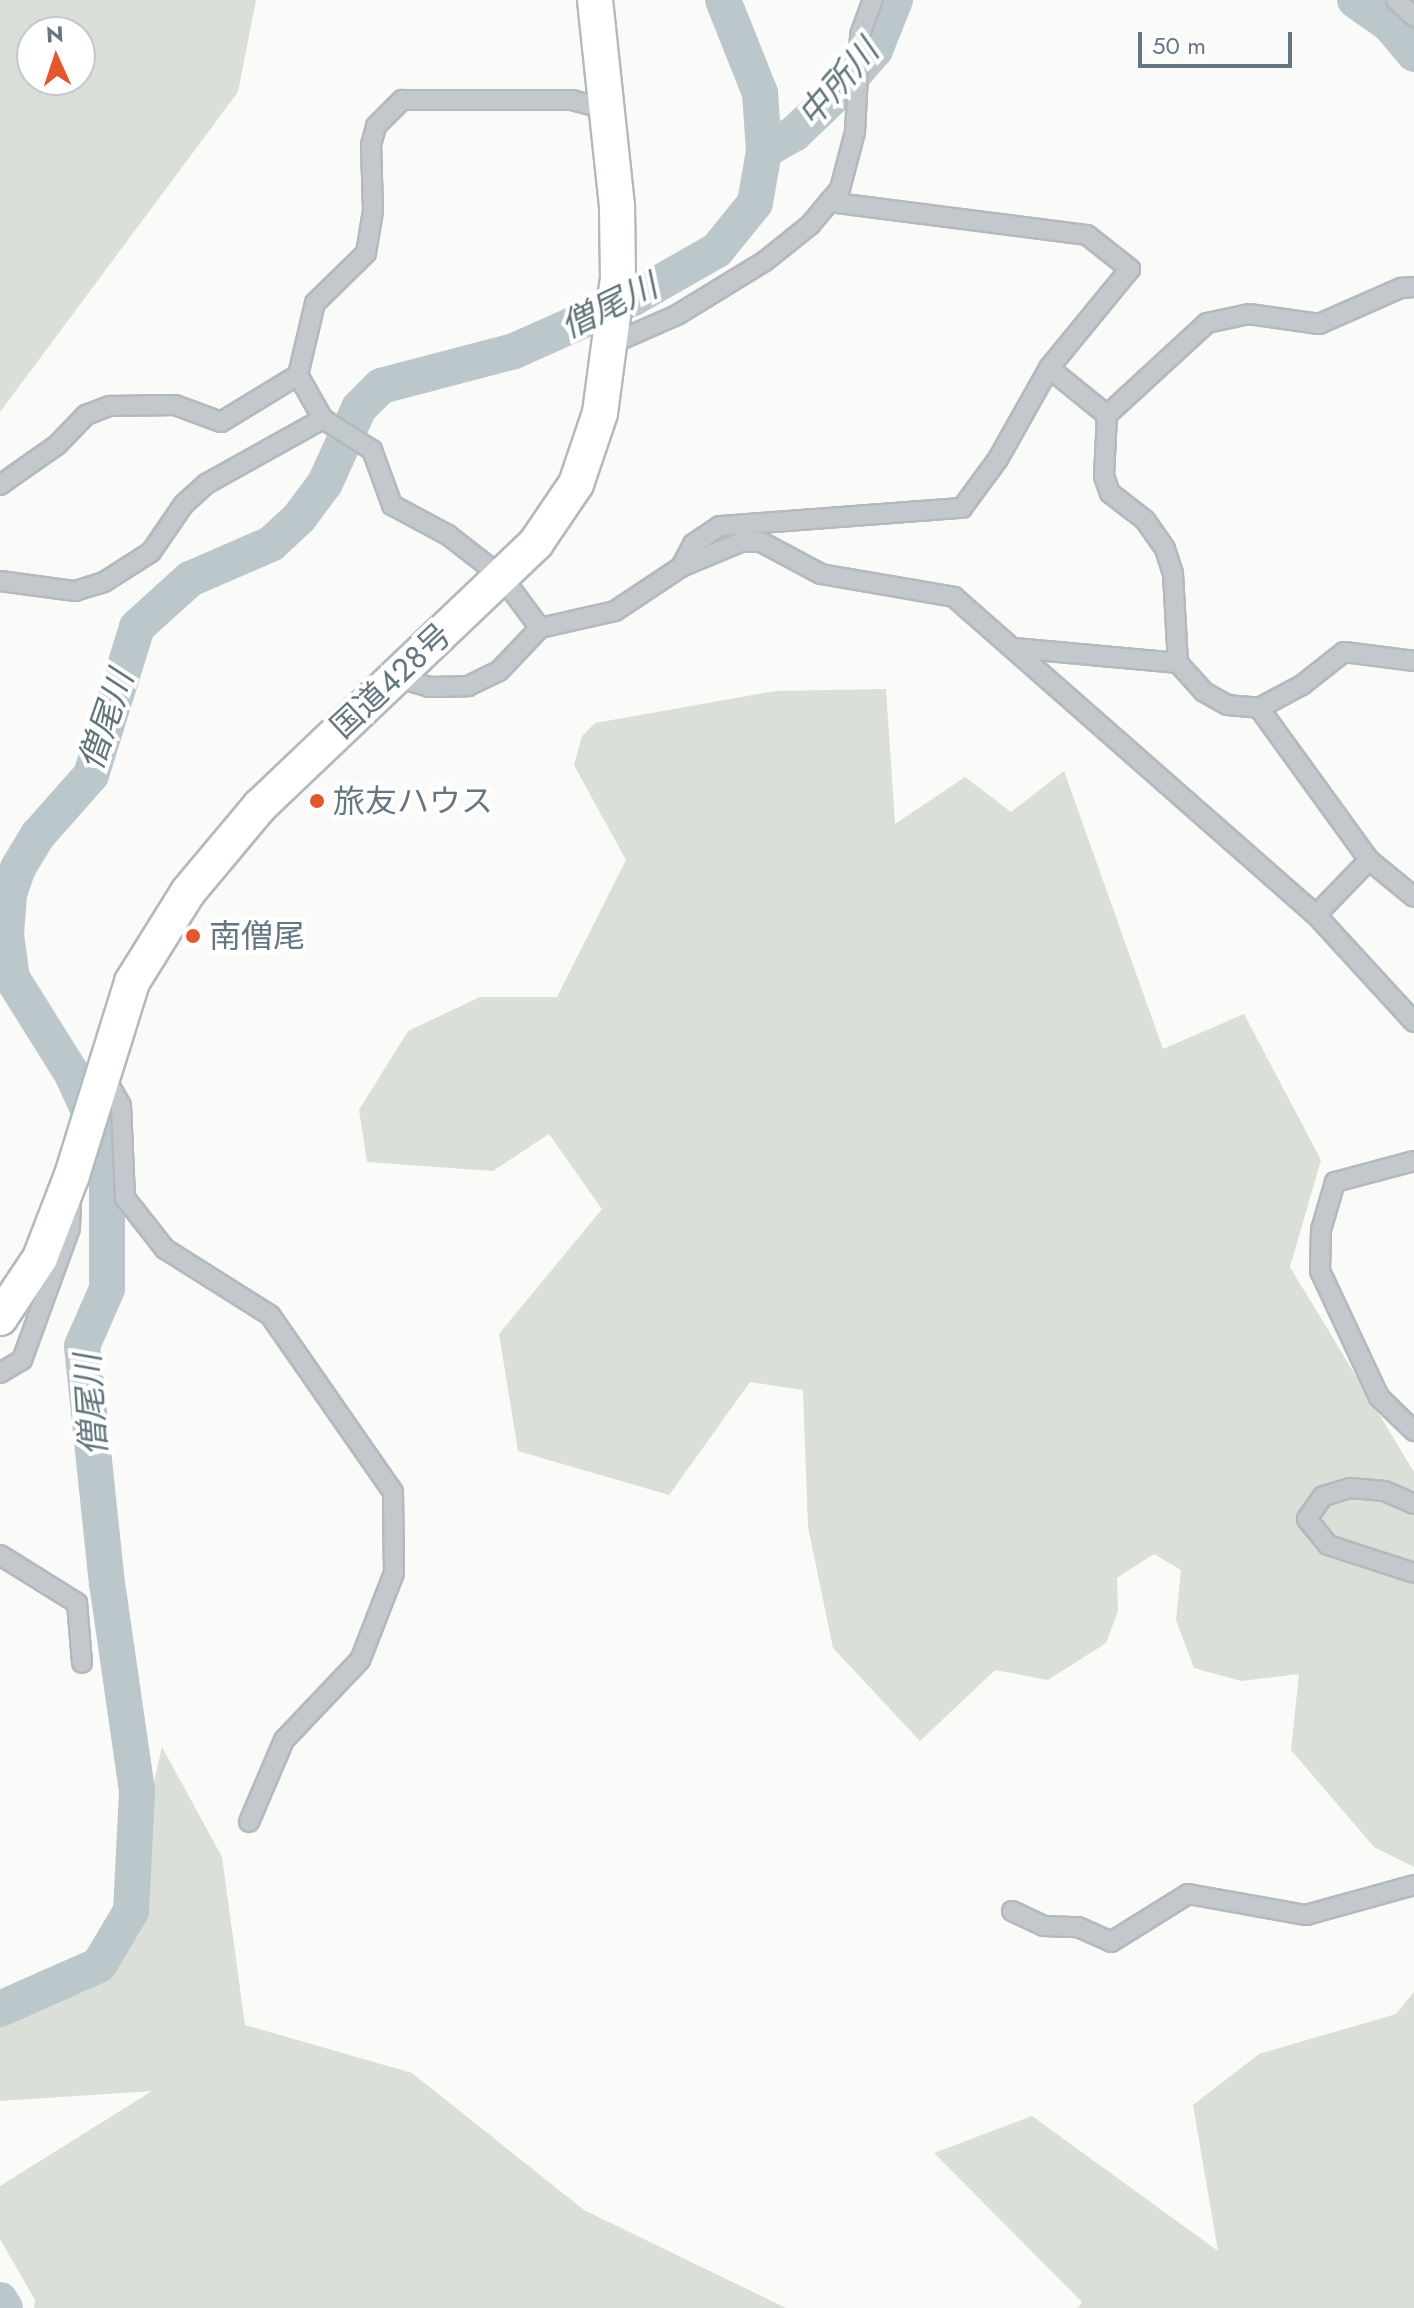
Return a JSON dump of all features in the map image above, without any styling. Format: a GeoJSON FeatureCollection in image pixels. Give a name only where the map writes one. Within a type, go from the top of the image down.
{"type":"FeatureCollection","features":[{"type":"Feature","properties":{"kind":"highway","name":"国道428号"},"geometry":{"type":"LineString","coordinates":[[0,1318],[40,1258],[72,1175],[132,982],[188,892],[260,806],[536,543],[576,484],[600,413],[618,278],[595,0]]}},
{"type":"Feature","properties":{"kind":"street"},"geometry":{"type":"LineString","coordinates":[[613,328],[677,315],[765,261],[810,225],[840,189],[855,132],[860,35],[873,0]]}},
{"type":"Feature","properties":{"kind":"street"},"geometry":{"type":"LineString","coordinates":[[1396,0],[1414,17]]}},
{"type":"Feature","properties":{"kind":"street"},"geometry":{"type":"LineString","coordinates":[[540,628],[502,577],[448,535],[392,505],[372,450],[323,419],[298,375],[315,303],[366,253],[371,239],[371,145],[376,126],[389,110],[402,100],[424,97],[572,100],[606,109]]}},
{"type":"Feature","properties":{"kind":"street"},"geometry":{"type":"LineString","coordinates":[[681,567],[693,544],[720,526],[962,508],[998,459],[1049,368],[1130,269],[1087,235],[829,202]]}},
{"type":"Feature","properties":{"kind":"street"},"geometry":{"type":"LineString","coordinates":[[1414,287],[1401,288],[1319,324],[1249,314],[1207,323],[1107,415],[1104,476],[1110,493],[1145,520],[1165,549],[1173,574],[1178,663],[1204,692],[1227,705],[1259,708],[1302,685],[1344,652],[1414,661]]}},
{"type":"Feature","properties":{"kind":"street"},"geometry":{"type":"LineString","coordinates":[[1049,368],[1107,415]]}},
{"type":"Feature","properties":{"kind":"street"},"geometry":{"type":"LineString","coordinates":[[0,485],[57,445],[86,415],[110,406],[175,405],[221,422],[298,375]]}},
{"type":"Feature","properties":{"kind":"street"},"geometry":{"type":"LineString","coordinates":[[0,581],[75,591],[104,582],[151,552],[184,504],[206,484],[323,419]]}},
{"type":"Feature","properties":{"kind":"street"},"geometry":{"type":"LineString","coordinates":[[395,677],[429,687],[468,686],[499,671],[540,628],[615,611],[681,567],[741,542],[761,542],[821,574],[954,597],[1316,915],[1414,1022]]}},
{"type":"Feature","properties":{"kind":"street"},"geometry":{"type":"LineString","coordinates":[[1014,648],[1178,663]]}},
{"type":"Feature","properties":{"kind":"street"},"geometry":{"type":"LineString","coordinates":[[1259,708],[1369,860],[1414,897]]}},
{"type":"Feature","properties":{"kind":"street"},"geometry":{"type":"LineString","coordinates":[[1316,915],[1369,860]]}},
{"type":"Feature","properties":{"kind":"street"},"geometry":{"type":"LineString","coordinates":[[101,1080],[121,1106],[125,1198],[165,1249],[270,1315],[393,1492],[394,1573],[360,1660],[284,1740],[249,1822]]}},
{"type":"Feature","properties":{"kind":"street"},"geometry":{"type":"LineString","coordinates":[[1414,1161],[1335,1182],[1321,1230],[1320,1271],[1379,1397],[1414,1431]]}},
{"type":"Feature","properties":{"kind":"street"},"geometry":{"type":"LineString","coordinates":[[0,1373],[22,1360],[70,1228],[72,1175]]}},
{"type":"Feature","properties":{"kind":"street"},"geometry":{"type":"LineString","coordinates":[[1414,1504],[1385,1491],[1350,1488],[1323,1496],[1307,1519],[1328,1545],[1414,1573]]}},
{"type":"Feature","properties":{"kind":"street"},"geometry":{"type":"LineString","coordinates":[[0,1555],[77,1603],[82,1663]]}},
{"type":"Feature","properties":{"kind":"street"},"geometry":{"type":"LineString","coordinates":[[1012,1911],[1044,1926],[1078,1927],[1111,1942],[1188,1894],[1306,1915],[1414,1885]]}},
{"type":"Feature","properties":{"kind":"shaded area"},"geometry":{"type":"Polygon","coordinates":[[[0,0],[256,0],[238,92],[0,412],[0,0]]]}},
{"type":"Feature","properties":{"kind":"shaded area"},"geometry":{"type":"Polygon","coordinates":[[[886,689],[895,824],[965,777],[1011,812],[1064,771],[1163,1049],[1244,1014],[1321,1160],[1290,1267],[1414,1472],[1414,1867],[1374,1847],[1291,1750],[1299,1674],[1241,1681],[1194,1668],[1176,1620],[1181,1570],[1154,1554],[1117,1578],[1118,1611],[1106,1643],[1048,1680],[995,1670],[920,1741],[833,1648],[808,1527],[803,1390],[750,1382],[669,1495],[518,1451],[499,1334],[602,1209],[549,1134],[493,1171],[367,1162],[359,1110],[408,1031],[480,997],[557,997],[626,860],[574,765],[582,736],[595,723],[776,691],[886,689]]]}},
{"type":"Feature","properties":{"kind":"shaded area"},"geometry":{"type":"Polygon","coordinates":[[[162,1747],[222,1857],[245,2025],[412,2073],[584,2210],[786,2308],[34,2308],[35,2300],[0,2239],[0,2186],[152,2091],[0,2101],[0,2016],[118,1937],[162,1747]]]}},
{"type":"Feature","properties":{"kind":"shaded area"},"geometry":{"type":"Polygon","coordinates":[[[1414,1992],[1414,2308],[1078,2308],[1082,2302],[934,2153],[1032,2116],[1218,2251],[1193,2105],[1259,2054],[1396,2014],[1414,1992]]]}},
{"type":"Feature","properties":{"kind":"waterway","name":"僧尾川"},"geometry":{"type":"LineString","coordinates":[[0,2009],[99,1965],[131,1911],[137,1791],[107,1584],[82,1346],[107,1289],[107,1151],[72,1074],[12,978],[6,935],[9,894],[18,868],[38,835],[91,775],[137,627],[190,579],[271,544],[299,518],[325,483],[359,408],[381,386],[514,351],[633,298],[717,250],[755,203],[764,151],[760,93],[723,0]]}},
{"type":"Feature","properties":{"kind":"waterway","name":"中所川"},"geometry":{"type":"LineString","coordinates":[[764,151],[794,134],[842,88],[875,50],[895,0]]}},
{"type":"Feature","properties":{"kind":"waterway","name":"中所川"},"geometry":{"type":"LineString","coordinates":[[1355,0],[1390,25],[1414,54]]}},
{"type":"Feature","properties":{"kind":"waterway","name":"僧尾川"},"geometry":{"type":"LineString","coordinates":[[0,2300],[5,2308]]}},
{"type":"Feature","properties":{"kind":"place","name":"旅友ハウス"},"geometry":{"type":"Point","coordinates":[317,801]}},
{"type":"Feature","properties":{"kind":"place","name":"南僧尾"},"geometry":{"type":"Point","coordinates":[193,936]}}]}
